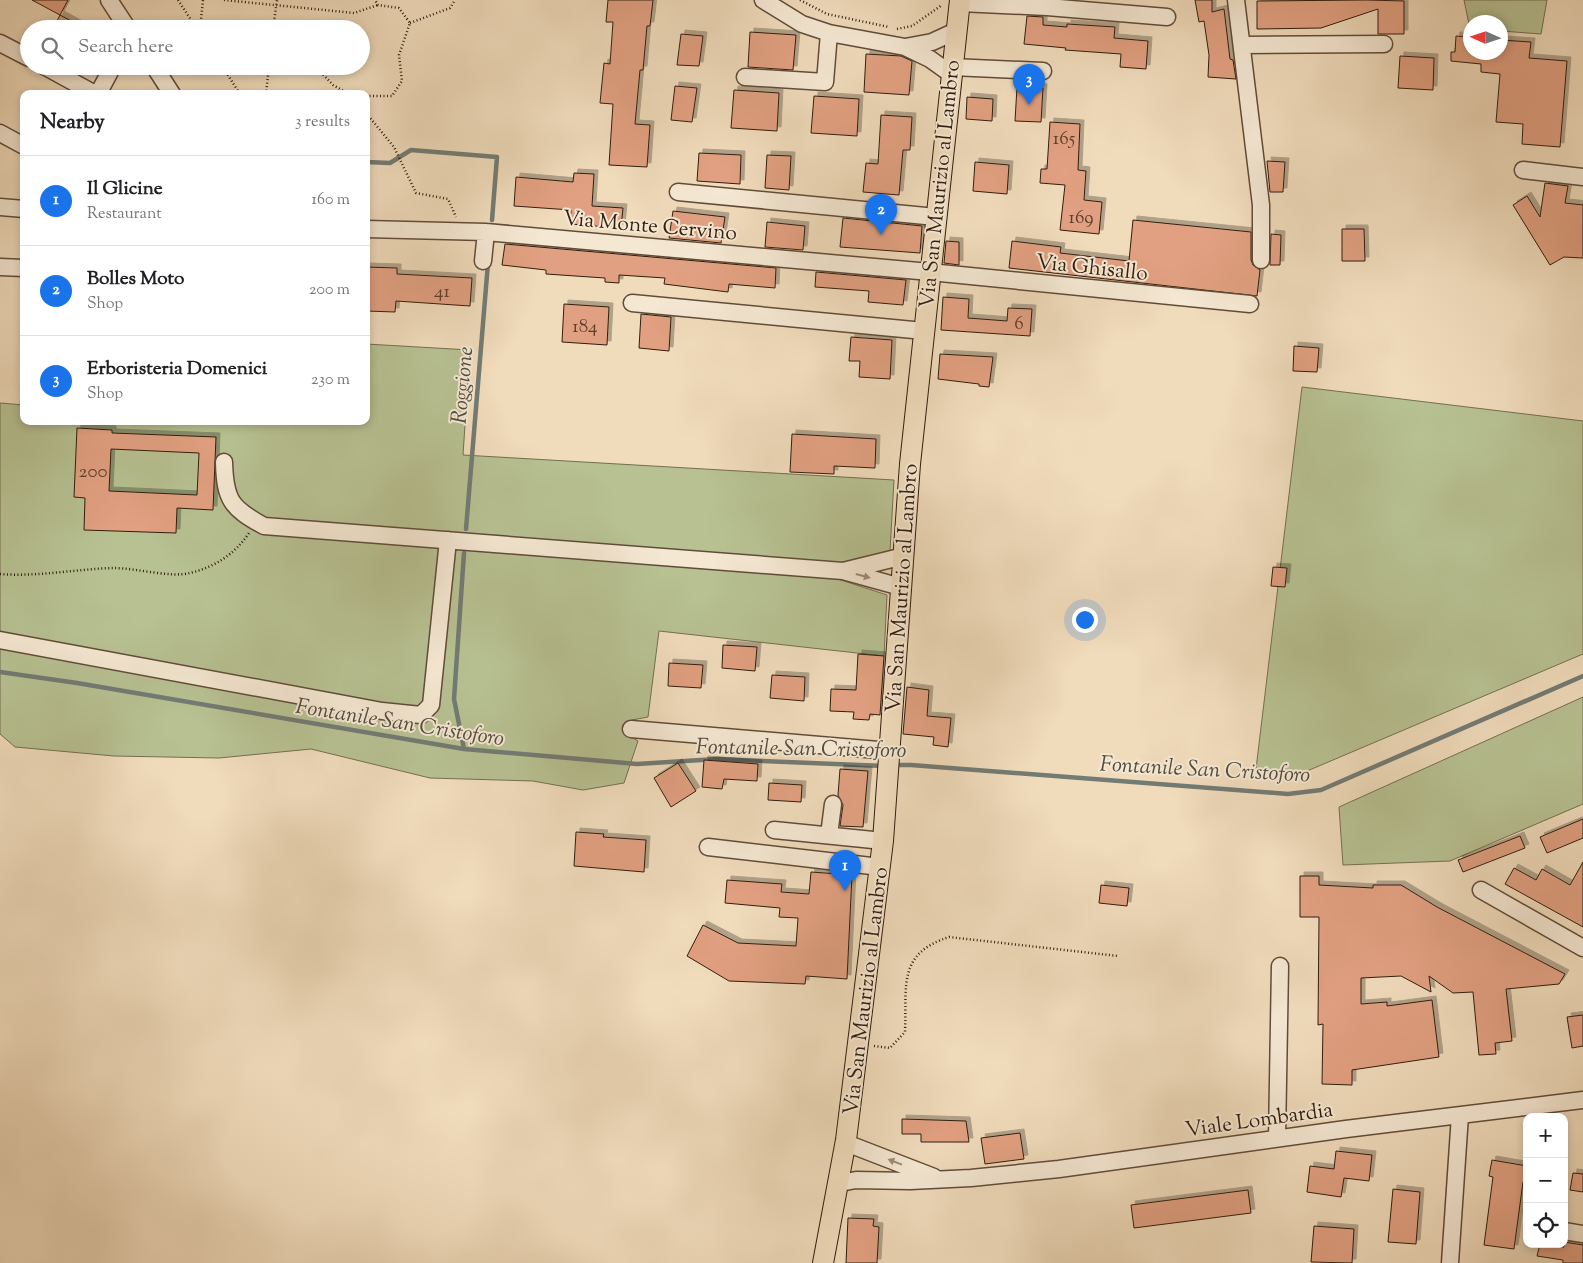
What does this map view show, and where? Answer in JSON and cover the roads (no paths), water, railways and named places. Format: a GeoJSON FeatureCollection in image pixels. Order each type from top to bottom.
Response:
{"type":"FeatureCollection","features":[{"type":"Feature","properties":{"kind":"main road","name":"Via San Maurizio al Lambro"},"geometry":{"type":"LineString","coordinates":[[823,1263],[840,1184],[846,1143],[883,841],[901,587],[924,331],[956,31],[955,2]]}},
{"type":"Feature","properties":{"kind":"street"},"geometry":{"type":"LineString","coordinates":[[109,0],[122,20]]}},
{"type":"Feature","properties":{"kind":"street"},"geometry":{"type":"LineString","coordinates":[[764,0],[802,24],[829,33],[905,47],[952,70],[1043,71]]}},
{"type":"Feature","properties":{"kind":"street"},"geometry":{"type":"LineString","coordinates":[[1236,0],[1243,45],[1261,205],[1261,260]]}},
{"type":"Feature","properties":{"kind":"street"},"geometry":{"type":"LineString","coordinates":[[955,2],[1047,7],[1167,17]]}},
{"type":"Feature","properties":{"kind":"street"},"geometry":{"type":"LineString","coordinates":[[905,47],[932,42],[956,31]]}},
{"type":"Feature","properties":{"kind":"street"},"geometry":{"type":"LineString","coordinates":[[745,77],[825,82],[829,33]]}},
{"type":"Feature","properties":{"kind":"street"},"geometry":{"type":"LineString","coordinates":[[0,43],[20,53]]}},
{"type":"Feature","properties":{"kind":"street"},"geometry":{"type":"LineString","coordinates":[[1243,45],[1384,44]]}},
{"type":"Feature","properties":{"kind":"street"},"geometry":{"type":"LineString","coordinates":[[61,75],[89,90]]}},
{"type":"Feature","properties":{"kind":"street"},"geometry":{"type":"LineString","coordinates":[[99,90],[109,75]]}},
{"type":"Feature","properties":{"kind":"street"},"geometry":{"type":"LineString","coordinates":[[160,75],[169,90]]}},
{"type":"Feature","properties":{"kind":"street"},"geometry":{"type":"LineString","coordinates":[[0,133],[20,144]]}},
{"type":"Feature","properties":{"kind":"street"},"geometry":{"type":"LineString","coordinates":[[1523,170],[1583,177]]}},
{"type":"Feature","properties":{"kind":"street"},"geometry":{"type":"LineString","coordinates":[[678,192],[936,217]]}},
{"type":"Feature","properties":{"kind":"street"},"geometry":{"type":"LineString","coordinates":[[0,207],[20,209]]}},
{"type":"Feature","properties":{"kind":"street","name":"Via Monte Cervino"},"geometry":{"type":"LineString","coordinates":[[370,229],[486,232],[930,272]]}},
{"type":"Feature","properties":{"kind":"street"},"geometry":{"type":"LineString","coordinates":[[483,261],[486,232]]}},
{"type":"Feature","properties":{"kind":"street"},"geometry":{"type":"LineString","coordinates":[[0,267],[20,268]]}},
{"type":"Feature","properties":{"kind":"street","name":"Via Ghisallo"},"geometry":{"type":"LineString","coordinates":[[930,272],[1250,304]]}},
{"type":"Feature","properties":{"kind":"street"},"geometry":{"type":"LineString","coordinates":[[632,304],[924,331]]}},
{"type":"Feature","properties":{"kind":"street"},"geometry":{"type":"LineString","coordinates":[[224,462],[225,480],[231,502],[246,516],[264,526],[842,571],[901,587]]}},
{"type":"Feature","properties":{"kind":"street"},"geometry":{"type":"LineString","coordinates":[[0,640],[421,716],[431,705],[448,540]]}},
{"type":"Feature","properties":{"kind":"street"},"geometry":{"type":"LineString","coordinates":[[842,571],[904,556]]}},
{"type":"Feature","properties":{"kind":"street"},"geometry":{"type":"LineString","coordinates":[[631,729],[889,762]]}},
{"type":"Feature","properties":{"kind":"street"},"geometry":{"type":"LineString","coordinates":[[829,835],[833,804]]}},
{"type":"Feature","properties":{"kind":"street"},"geometry":{"type":"LineString","coordinates":[[774,830],[883,841]]}},
{"type":"Feature","properties":{"kind":"street"},"geometry":{"type":"LineString","coordinates":[[708,847],[880,867]]}},
{"type":"Feature","properties":{"kind":"street"},"geometry":{"type":"LineString","coordinates":[[1481,890],[1583,948]]}},
{"type":"Feature","properties":{"kind":"street"},"geometry":{"type":"LineString","coordinates":[[1277,1138],[1280,966]]}},
{"type":"Feature","properties":{"kind":"street","name":"Viale Lombardia"},"geometry":{"type":"LineString","coordinates":[[840,1184],[856,1180],[940,1180],[1059,1169],[1277,1138],[1583,1100]]}},
{"type":"Feature","properties":{"kind":"street"},"geometry":{"type":"LineString","coordinates":[[1450,1263],[1460,1115]]}},
{"type":"Feature","properties":{"kind":"street","name":"Viale Lombardia"},"geometry":{"type":"LineString","coordinates":[[846,1143],[940,1180]]}},
{"type":"Feature","properties":{"kind":"street"},"geometry":{"type":"LineString","coordinates":[[1568,1232],[1583,1234]]}},
{"type":"Feature","properties":{"kind":"waterway"},"geometry":{"type":"LineString","coordinates":[[370,162],[390,163],[411,150],[497,157],[492,220]]}},
{"type":"Feature","properties":{"kind":"waterway","name":"Roggione"},"geometry":{"type":"LineString","coordinates":[[466,529],[488,263]]}},
{"type":"Feature","properties":{"kind":"waterway","name":"Roggione"},"geometry":{"type":"LineString","coordinates":[[464,553],[454,699],[464,749]]}},
{"type":"Feature","properties":{"kind":"waterway","name":"Fontanile San Cristoforo"},"geometry":{"type":"LineString","coordinates":[[0,672],[77,683],[464,749],[637,764],[717,759],[884,766]]}},
{"type":"Feature","properties":{"kind":"waterway","name":"Fontanile San Cristoforo"},"geometry":{"type":"LineString","coordinates":[[895,765],[1288,794],[1321,790],[1583,676]]}},
{"type":"Feature","properties":{"kind":"place","name":"Erboristeria Domenici"},"geometry":{"type":"Point","coordinates":[1029,105]}},
{"type":"Feature","properties":{"kind":"place","name":"Bolles Moto"},"geometry":{"type":"Point","coordinates":[881,235]}},
{"type":"Feature","properties":{"kind":"place","name":"Il Glicine"},"geometry":{"type":"Point","coordinates":[845,891]}}]}
